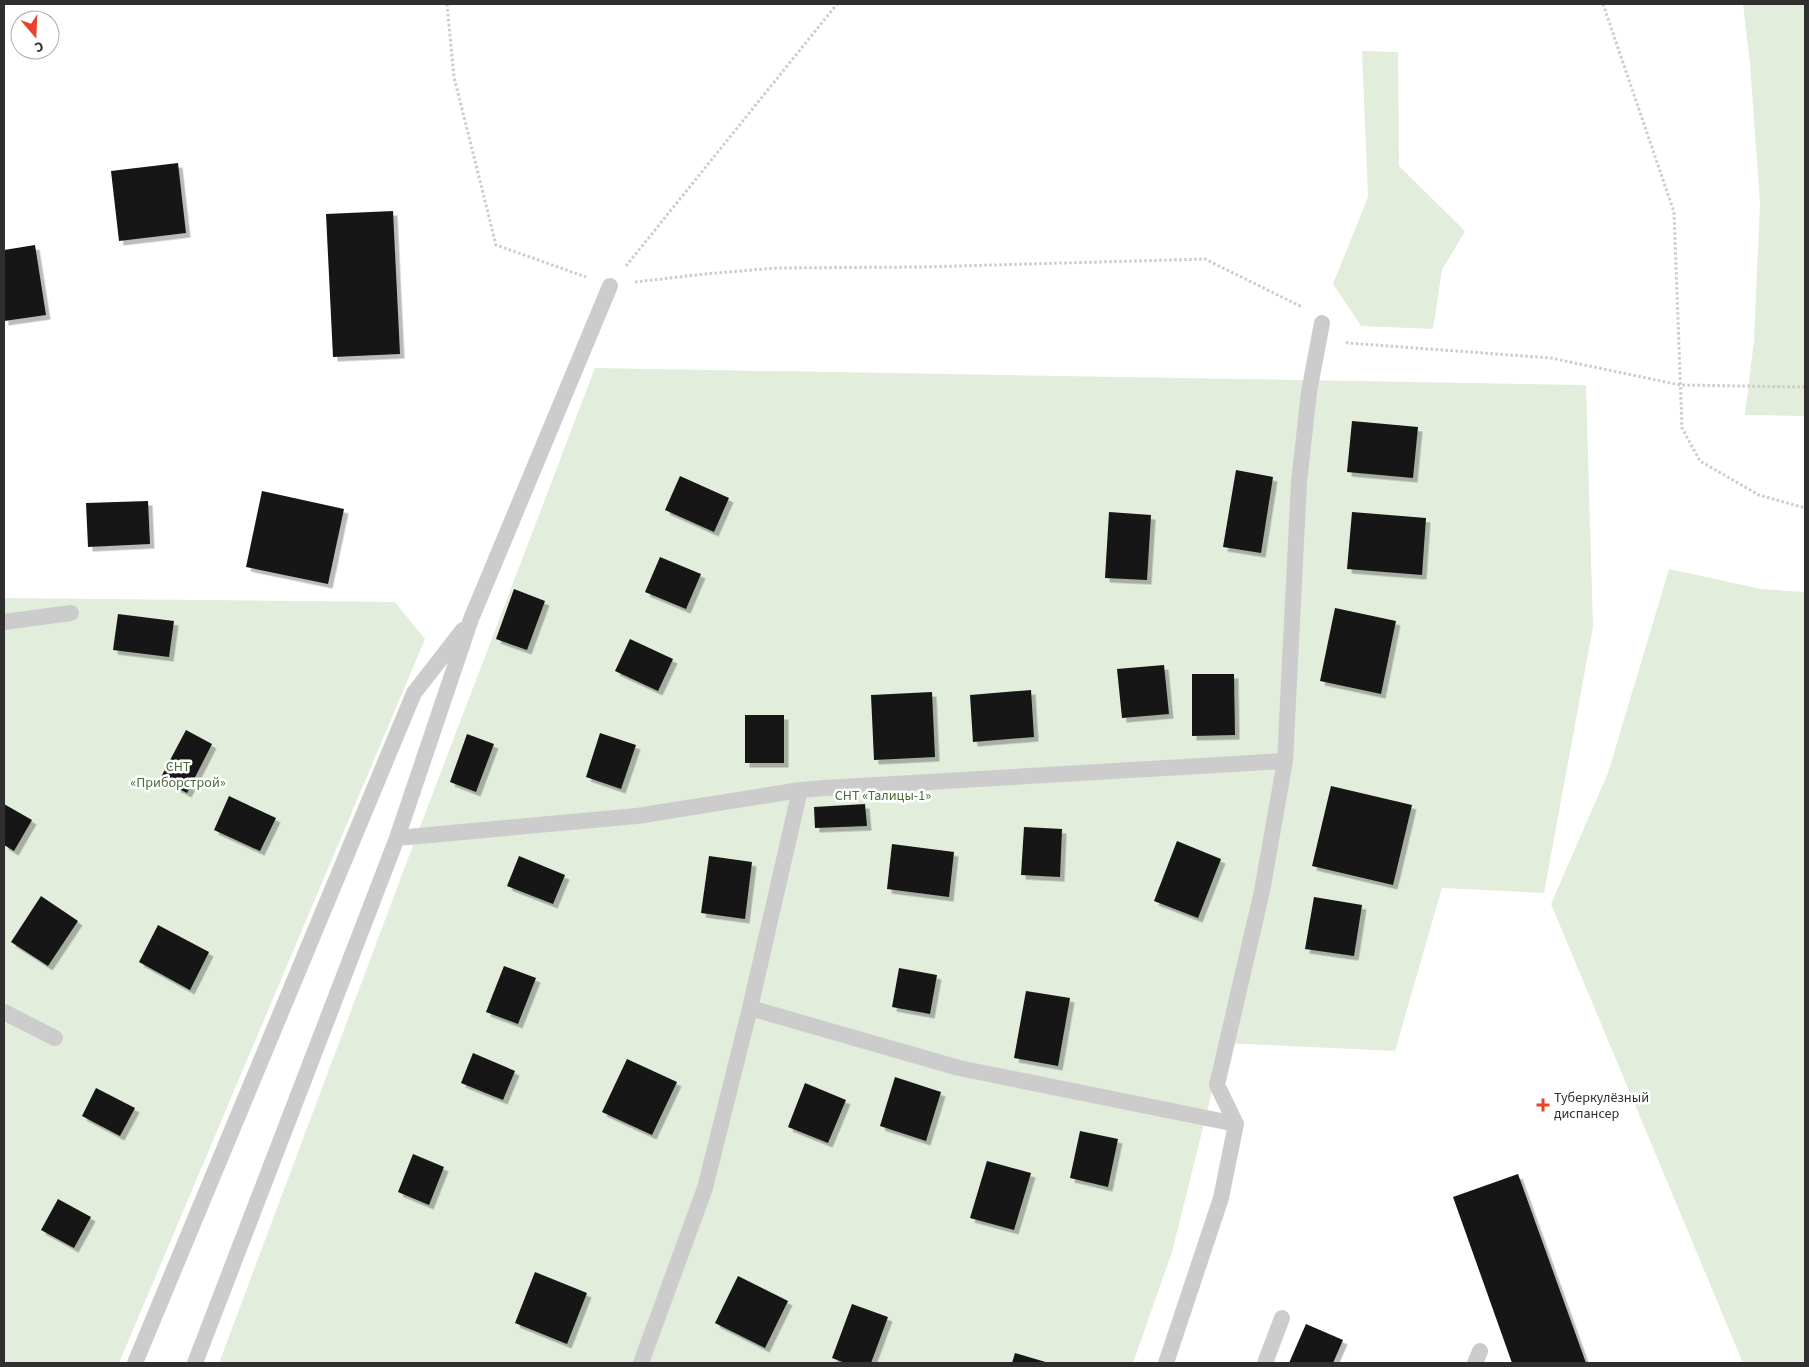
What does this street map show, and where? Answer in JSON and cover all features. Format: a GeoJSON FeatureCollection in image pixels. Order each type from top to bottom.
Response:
{"type":"FeatureCollection","features":[{"type":"Feature","properties":{"kind":"lane"},"geometry":{"type":"LineString","coordinates":[[195,1363],[397,838],[471,619],[610,286]]}},
{"type":"Feature","properties":{"kind":"lane"},"geometry":{"type":"LineString","coordinates":[[1166,1363],[1221,1198],[1236,1124],[1217,1085],[1262,891],[1285,761],[1299,482],[1309,392],[1322,323]]}},
{"type":"Feature","properties":{"kind":"lane"},"geometry":{"type":"LineString","coordinates":[[4,622],[71,613]]}},
{"type":"Feature","properties":{"kind":"lane"},"geometry":{"type":"LineString","coordinates":[[135,1363],[414,693],[471,619]]}},
{"type":"Feature","properties":{"kind":"lane"},"geometry":{"type":"LineString","coordinates":[[397,838],[637,816],[800,790],[1285,761]]}},
{"type":"Feature","properties":{"kind":"lane"},"geometry":{"type":"LineString","coordinates":[[640,1363],[705,1188],[750,1008],[800,790]]}},
{"type":"Feature","properties":{"kind":"lane"},"geometry":{"type":"LineString","coordinates":[[750,1008],[959,1068],[1236,1124]]}},
{"type":"Feature","properties":{"kind":"lane"},"geometry":{"type":"LineString","coordinates":[[4,1012],[55,1038]]}},
{"type":"Feature","properties":{"kind":"lane"},"geometry":{"type":"LineString","coordinates":[[1265,1363],[1282,1318]]}},
{"type":"Feature","properties":{"kind":"path"},"geometry":{"type":"LineString","coordinates":[[447,4],[454,77],[496,246],[610,286],[705,274],[776,268],[922,267],[1205,259],[1298,304],[1348,343],[1551,358],[1680,385],[1805,387]]}},
{"type":"Feature","properties":{"kind":"path"},"geometry":{"type":"LineString","coordinates":[[610,286],[837,4]]}},
{"type":"Feature","properties":{"kind":"path"},"geometry":{"type":"LineString","coordinates":[[1603,4],[1674,212],[1682,428],[1700,461],[1759,495],[1805,508]]}},
{"type":"Feature","properties":{"kind":"green space"},"geometry":{"type":"Polygon","coordinates":[[[1743,4],[1805,4],[1805,416],[1745,415],[1754,340],[1760,203],[1750,64],[1743,4]]]}},
{"type":"Feature","properties":{"kind":"green space"},"geometry":{"type":"Polygon","coordinates":[[[1362,51],[1398,52],[1399,166],[1465,231],[1442,270],[1433,329],[1361,326],[1333,284],[1368,197],[1362,51]]]}},
{"type":"Feature","properties":{"kind":"green space","name":"СНТ «Талицы-1»"},"geometry":{"type":"Polygon","coordinates":[[[595,368],[1586,385],[1593,627],[1544,893],[1442,888],[1395,1051],[1224,1043],[1172,1252],[1133,1363],[219,1363],[415,840],[595,368]]]}},
{"type":"Feature","properties":{"kind":"green space"},"geometry":{"type":"Polygon","coordinates":[[[1669,569],[1761,589],[1805,592],[1805,1363],[1743,1363],[1551,904],[1608,773],[1669,569]]]}},
{"type":"Feature","properties":{"kind":"green space","name":"СНТ «Приборстрой»"},"geometry":{"type":"Polygon","coordinates":[[[4,598],[395,602],[425,639],[119,1363],[4,1363],[4,598]]]}},
{"type":"Feature","properties":{"kind":"building"},"geometry":{"type":"Polygon","coordinates":[[[178,163],[186,233],[119,241],[111,171],[178,163]]]}},
{"type":"Feature","properties":{"kind":"building"},"geometry":{"type":"Polygon","coordinates":[[[393,211],[400,354],[333,357],[326,214],[393,211]]]}},
{"type":"Feature","properties":{"kind":"building"},"geometry":{"type":"Polygon","coordinates":[[[35,245],[46,315],[4,321],[4,250],[35,245]]]}},
{"type":"Feature","properties":{"kind":"building"},"geometry":{"type":"Polygon","coordinates":[[[1352,421],[1418,427],[1413,478],[1347,472],[1352,421]]]}},
{"type":"Feature","properties":{"kind":"building"},"geometry":{"type":"Polygon","coordinates":[[[1236,470],[1273,477],[1261,553],[1223,547],[1236,470]]]}},
{"type":"Feature","properties":{"kind":"building"},"geometry":{"type":"Polygon","coordinates":[[[680,476],[729,498],[714,532],[665,510],[680,476]]]}},
{"type":"Feature","properties":{"kind":"building"},"geometry":{"type":"Polygon","coordinates":[[[262,491],[344,509],[328,584],[246,567],[262,491]]]}},
{"type":"Feature","properties":{"kind":"building"},"geometry":{"type":"Polygon","coordinates":[[[148,501],[150,544],[88,547],[86,503],[148,501]]]}},
{"type":"Feature","properties":{"kind":"building"},"geometry":{"type":"Polygon","coordinates":[[[1109,512],[1151,515],[1147,580],[1105,578],[1109,512]]]}},
{"type":"Feature","properties":{"kind":"building"},"geometry":{"type":"Polygon","coordinates":[[[1352,512],[1426,518],[1422,575],[1347,569],[1352,512]]]}},
{"type":"Feature","properties":{"kind":"building"},"geometry":{"type":"Polygon","coordinates":[[[660,557],[701,574],[686,609],[645,592],[660,557]]]}},
{"type":"Feature","properties":{"kind":"building"},"geometry":{"type":"Polygon","coordinates":[[[514,589],[545,601],[527,650],[496,639],[514,589]]]}},
{"type":"Feature","properties":{"kind":"building"},"geometry":{"type":"Polygon","coordinates":[[[1335,608],[1396,621],[1381,694],[1320,681],[1335,608]]]}},
{"type":"Feature","properties":{"kind":"building"},"geometry":{"type":"Polygon","coordinates":[[[118,614],[174,621],[169,657],[113,650],[118,614]]]}},
{"type":"Feature","properties":{"kind":"building"},"geometry":{"type":"Polygon","coordinates":[[[630,639],[673,659],[658,691],[615,671],[630,639]]]}},
{"type":"Feature","properties":{"kind":"building"},"geometry":{"type":"Polygon","coordinates":[[[1164,665],[1169,714],[1122,718],[1117,669],[1164,665]]]}},
{"type":"Feature","properties":{"kind":"building"},"geometry":{"type":"Polygon","coordinates":[[[1192,674],[1234,674],[1235,735],[1192,736],[1192,674]]]}},
{"type":"Feature","properties":{"kind":"building"},"geometry":{"type":"Polygon","coordinates":[[[1031,690],[1034,737],[973,742],[970,695],[1031,690]]]}},
{"type":"Feature","properties":{"kind":"building"},"geometry":{"type":"Polygon","coordinates":[[[932,692],[935,757],[874,760],[871,695],[932,692]]]}},
{"type":"Feature","properties":{"kind":"building"},"geometry":{"type":"Polygon","coordinates":[[[745,715],[784,715],[784,763],[745,763],[745,715]]]}},
{"type":"Feature","properties":{"kind":"building"},"geometry":{"type":"Polygon","coordinates":[[[186,730],[212,744],[187,793],[160,779],[186,730]]]}},
{"type":"Feature","properties":{"kind":"building"},"geometry":{"type":"Polygon","coordinates":[[[600,733],[636,745],[621,789],[586,777],[600,733]]]}},
{"type":"Feature","properties":{"kind":"building"},"geometry":{"type":"Polygon","coordinates":[[[467,734],[494,744],[476,792],[450,782],[467,734]]]}},
{"type":"Feature","properties":{"kind":"building"},"geometry":{"type":"Polygon","coordinates":[[[1331,786],[1412,805],[1393,885],[1312,866],[1331,786]]]}},
{"type":"Feature","properties":{"kind":"building"},"geometry":{"type":"Polygon","coordinates":[[[229,796],[276,818],[260,851],[214,830],[229,796]]]}},
{"type":"Feature","properties":{"kind":"building"},"geometry":{"type":"Polygon","coordinates":[[[4,804],[32,820],[14,851],[4,845],[4,804]]]}},
{"type":"Feature","properties":{"kind":"building"},"geometry":{"type":"Polygon","coordinates":[[[865,804],[867,826],[815,828],[814,807],[865,804]]]}},
{"type":"Feature","properties":{"kind":"building"},"geometry":{"type":"Polygon","coordinates":[[[1024,827],[1062,829],[1060,877],[1021,875],[1024,827]]]}},
{"type":"Feature","properties":{"kind":"building"},"geometry":{"type":"Polygon","coordinates":[[[1177,841],[1221,859],[1198,918],[1154,901],[1177,841]]]}},
{"type":"Feature","properties":{"kind":"building"},"geometry":{"type":"Polygon","coordinates":[[[892,844],[954,852],[949,897],[887,889],[892,844]]]}},
{"type":"Feature","properties":{"kind":"building"},"geometry":{"type":"Polygon","coordinates":[[[519,856],[565,875],[553,904],[507,886],[519,856]]]}},
{"type":"Feature","properties":{"kind":"building"},"geometry":{"type":"Polygon","coordinates":[[[709,856],[752,862],[745,919],[701,913],[709,856]]]}},
{"type":"Feature","properties":{"kind":"building"},"geometry":{"type":"Polygon","coordinates":[[[41,896],[78,921],[48,966],[11,942],[41,896]]]}},
{"type":"Feature","properties":{"kind":"building"},"geometry":{"type":"Polygon","coordinates":[[[1314,897],[1362,905],[1354,956],[1305,949],[1314,897]]]}},
{"type":"Feature","properties":{"kind":"building"},"geometry":{"type":"Polygon","coordinates":[[[158,925],[209,952],[190,990],[139,962],[158,925]]]}},
{"type":"Feature","properties":{"kind":"building"},"geometry":{"type":"Polygon","coordinates":[[[504,966],[536,978],[518,1024],[486,1012],[504,966]]]}},
{"type":"Feature","properties":{"kind":"building"},"geometry":{"type":"Polygon","coordinates":[[[899,968],[937,975],[930,1014],[892,1007],[899,968]]]}},
{"type":"Feature","properties":{"kind":"building"},"geometry":{"type":"Polygon","coordinates":[[[1026,991],[1070,998],[1058,1066],[1014,1058],[1026,991]]]}},
{"type":"Feature","properties":{"kind":"building"},"geometry":{"type":"Polygon","coordinates":[[[473,1053],[515,1071],[503,1100],[461,1083],[473,1053]]]}},
{"type":"Feature","properties":{"kind":"building"},"geometry":{"type":"Polygon","coordinates":[[[627,1059],[677,1082],[652,1135],[602,1112],[627,1059]]]}},
{"type":"Feature","properties":{"kind":"building"},"geometry":{"type":"Polygon","coordinates":[[[895,1077],[941,1092],[926,1141],[880,1126],[895,1077]]]}},
{"type":"Feature","properties":{"kind":"building"},"geometry":{"type":"Polygon","coordinates":[[[805,1083],[846,1100],[828,1143],[788,1127],[805,1083]]]}},
{"type":"Feature","properties":{"kind":"building"},"geometry":{"type":"Polygon","coordinates":[[[96,1088],[135,1108],[120,1136],[82,1116],[96,1088]]]}},
{"type":"Feature","properties":{"kind":"building"},"geometry":{"type":"Polygon","coordinates":[[[1080,1131],[1118,1139],[1108,1187],[1070,1178],[1080,1131]]]}},
{"type":"Feature","properties":{"kind":"building"},"geometry":{"type":"Polygon","coordinates":[[[413,1154],[444,1167],[429,1205],[398,1192],[413,1154]]]}},
{"type":"Feature","properties":{"kind":"building"},"geometry":{"type":"Polygon","coordinates":[[[987,1161],[1031,1173],[1014,1230],[970,1218],[987,1161]]]}},
{"type":"Feature","properties":{"kind":"building"},"geometry":{"type":"Polygon","coordinates":[[[1518,1174],[1586,1363],[1512,1363],[1453,1197],[1518,1174]]]}},
{"type":"Feature","properties":{"kind":"building"},"geometry":{"type":"Polygon","coordinates":[[[58,1199],[91,1217],[74,1248],[41,1230],[58,1199]]]}},
{"type":"Feature","properties":{"kind":"building"},"geometry":{"type":"Polygon","coordinates":[[[535,1272],[587,1293],[567,1344],[515,1323],[535,1272]]]}},
{"type":"Feature","properties":{"kind":"building"},"geometry":{"type":"Polygon","coordinates":[[[738,1276],[788,1301],[765,1348],[715,1323],[738,1276]]]}},
{"type":"Feature","properties":{"kind":"building"},"geometry":{"type":"Polygon","coordinates":[[[852,1304],[888,1317],[871,1363],[845,1363],[832,1358],[852,1304]]]}},
{"type":"Feature","properties":{"kind":"building"},"geometry":{"type":"Polygon","coordinates":[[[1306,1324],[1343,1340],[1333,1363],[1289,1363],[1306,1324]]]}},
{"type":"Feature","properties":{"kind":"building"},"geometry":{"type":"Polygon","coordinates":[[[1015,1353],[1049,1363],[1012,1363],[1015,1353]]]}},
{"type":"Feature","properties":{"kind":"place","name":"Туберкулёзный диспансер"},"geometry":{"type":"Point","coordinates":[1543,1105]}}]}
